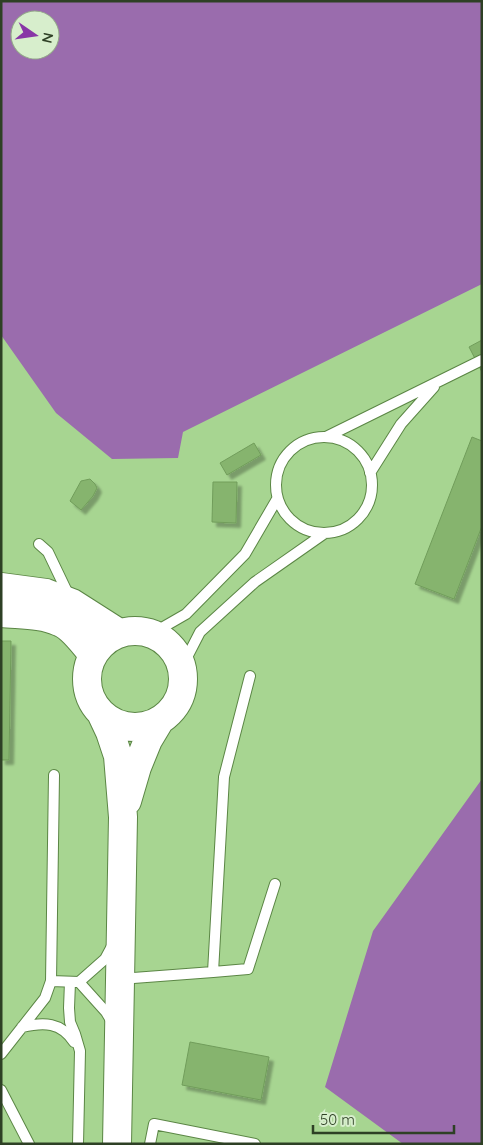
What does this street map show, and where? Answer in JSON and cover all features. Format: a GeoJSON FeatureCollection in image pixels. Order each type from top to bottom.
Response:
{"type":"FeatureCollection","features":[{"type":"Feature","properties":{"kind":"main road"},"geometry":{"type":"LineString","coordinates":[[1,587],[46,593],[72,603],[119,633]]}},
{"type":"Feature","properties":{"kind":"main road"},"geometry":{"type":"LineString","coordinates":[[1,614],[43,618],[61,622],[75,634],[93,655]]}},
{"type":"Feature","properties":{"kind":"main road"},"geometry":{"type":"LineString","coordinates":[[102,715],[120,725],[141,727],[151,725],[160,720],[175,706],[180,697],[182,687],[182,667],[178,656],[163,639],[142,631],[130,630],[119,633],[109,638],[100,646],[93,655],[86,675],[90,697],[102,715],[118,756],[123,817],[117,1144]]}},
{"type":"Feature","properties":{"kind":"main road"},"geometry":{"type":"LineString","coordinates":[[123,817],[137,767],[148,740],[160,720]]}},
{"type":"Feature","properties":{"kind":"lane"},"geometry":{"type":"LineString","coordinates":[[326,437],[482,360]]}},
{"type":"Feature","properties":{"kind":"lane"},"geometry":{"type":"LineString","coordinates":[[370,473],[402,424],[438,383]]}},
{"type":"Feature","properties":{"kind":"lane"},"geometry":{"type":"LineString","coordinates":[[314,437],[336,438],[354,447],[361,454],[370,473],[372,483],[368,504],[354,522],[336,532],[314,532],[295,524],[288,517],[277,499],[275,487],[280,465],[294,447],[314,437]]}},
{"type":"Feature","properties":{"kind":"lane"},"geometry":{"type":"LineString","coordinates":[[153,634],[186,614],[245,554],[277,499]]}},
{"type":"Feature","properties":{"kind":"lane"},"geometry":{"type":"LineString","coordinates":[[182,667],[200,632],[254,582],[325,533]]}},
{"type":"Feature","properties":{"kind":"lane"},"geometry":{"type":"LineString","coordinates":[[39,544],[48,552],[72,603]]}},
{"type":"Feature","properties":{"kind":"lane"},"geometry":{"type":"LineString","coordinates":[[213,972],[224,777],[250,676]]}},
{"type":"Feature","properties":{"kind":"lane"},"geometry":{"type":"LineString","coordinates":[[1,1054],[45,998],[51,981],[54,775]]}},
{"type":"Feature","properties":{"kind":"lane"},"geometry":{"type":"LineString","coordinates":[[120,979],[248,969],[275,884]]}},
{"type":"Feature","properties":{"kind":"lane"},"geometry":{"type":"LineString","coordinates":[[51,981],[75,982],[105,959],[120,929]]}},
{"type":"Feature","properties":{"kind":"lane"},"geometry":{"type":"LineString","coordinates":[[75,982],[106,1012],[118,1033]]}},
{"type":"Feature","properties":{"kind":"lane"},"geometry":{"type":"LineString","coordinates":[[75,982],[70,1022],[76,1034],[80,1051],[78,1144]]}},
{"type":"Feature","properties":{"kind":"lane"},"geometry":{"type":"LineString","coordinates":[[22,1027],[46,1024],[58,1028],[68,1033],[80,1051]]}},
{"type":"Feature","properties":{"kind":"lane"},"geometry":{"type":"LineString","coordinates":[[1,1090],[29,1144]]}},
{"type":"Feature","properties":{"kind":"lane"},"geometry":{"type":"LineString","coordinates":[[150,1144],[154,1124],[255,1144]]}},
{"type":"Feature","properties":{"kind":"shaded area"},"geometry":{"type":"Polygon","coordinates":[[[1,1],[482,1],[482,284],[183,432],[178,458],[112,459],[56,413],[1,335],[1,1]]]}},
{"type":"Feature","properties":{"kind":"shaded area"},"geometry":{"type":"Polygon","coordinates":[[[482,779],[482,1144],[403,1144],[325,1087],[373,931],[482,779]]]}},
{"type":"Feature","properties":{"kind":"building"},"geometry":{"type":"Polygon","coordinates":[[[482,340],[482,372],[469,347],[482,340]]]}},
{"type":"Feature","properties":{"kind":"building"},"geometry":{"type":"Polygon","coordinates":[[[472,437],[482,441],[482,526],[454,599],[415,584],[472,437]]]}},
{"type":"Feature","properties":{"kind":"building"},"geometry":{"type":"Polygon","coordinates":[[[254,443],[261,455],[227,475],[220,463],[254,443]]]}},
{"type":"Feature","properties":{"kind":"building"},"geometry":{"type":"Polygon","coordinates":[[[90,479],[97,488],[81,510],[70,501],[81,481],[90,479]]]}},
{"type":"Feature","properties":{"kind":"building"},"geometry":{"type":"Polygon","coordinates":[[[213,482],[237,482],[236,523],[212,522],[213,482]]]}},
{"type":"Feature","properties":{"kind":"building"},"geometry":{"type":"Polygon","coordinates":[[[1,641],[11,641],[9,760],[1,760],[1,641]]]}},
{"type":"Feature","properties":{"kind":"building"},"geometry":{"type":"Polygon","coordinates":[[[190,1042],[269,1057],[261,1100],[182,1085],[190,1042]]]}}]}
